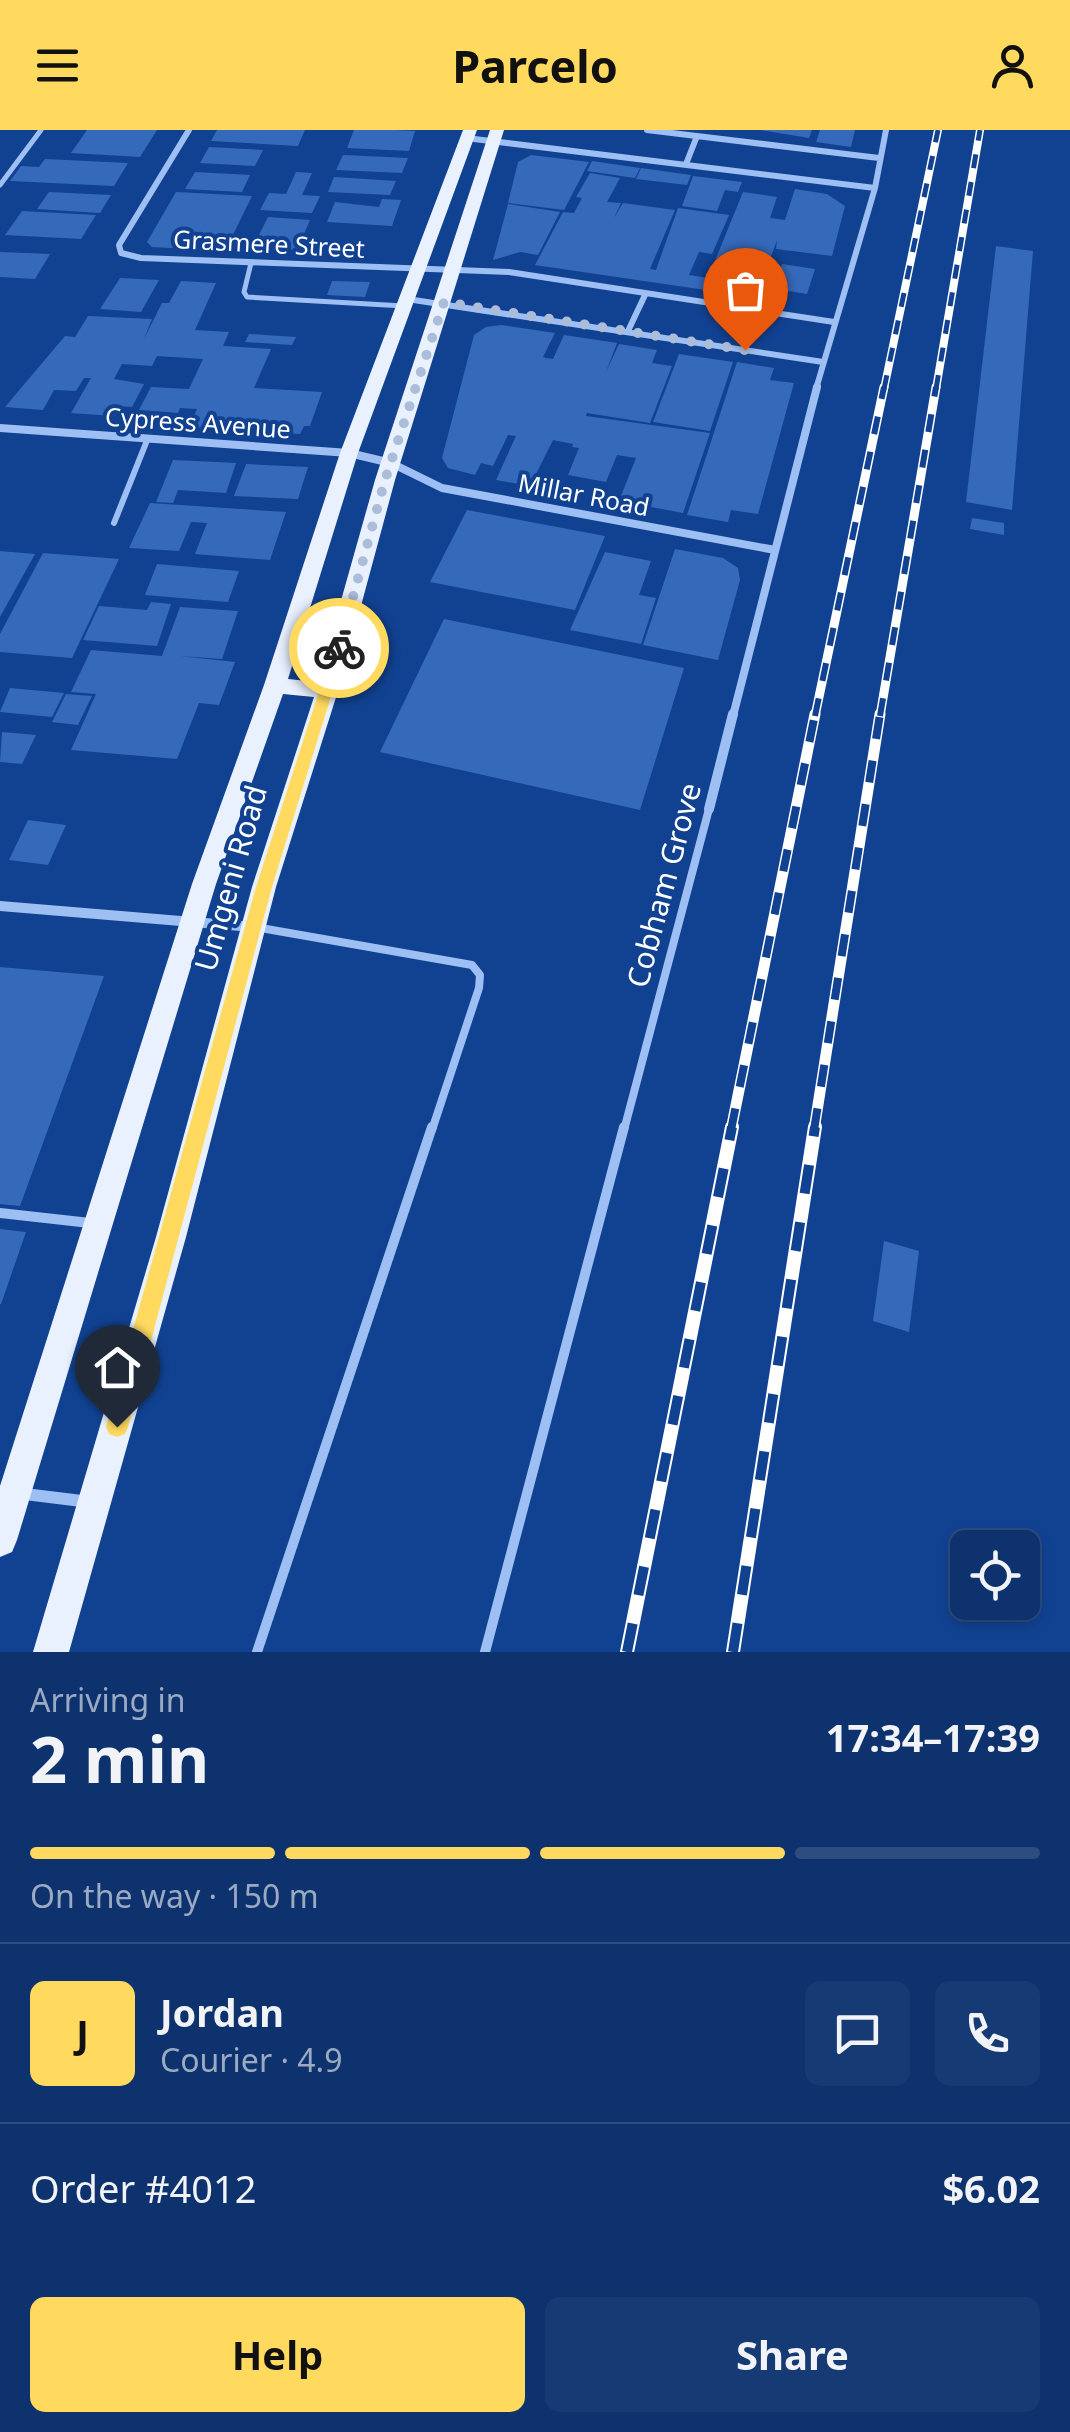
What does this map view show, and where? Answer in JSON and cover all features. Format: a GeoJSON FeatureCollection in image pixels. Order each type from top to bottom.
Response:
{"type":"FeatureCollection","features":[{"type":"Feature","properties":{"kind":"main road","name":"Umgeni Road"},"geometry":{"type":"LineString","coordinates":[[0,1540],[7,1492],[100,1224],[192,921],[349,453],[468,134]]}},
{"type":"Feature","properties":{"kind":"main road","name":"Umgeni Road"},"geometry":{"type":"LineString","coordinates":[[52,1652],[254,926],[327,691],[391,462],[455,271],[495,135]]}},
{"type":"Feature","properties":{"kind":"main road"},"geometry":{"type":"LineString","coordinates":[[274,685],[327,691]]}},
{"type":"Feature","properties":{"kind":"street","name":"Grasmere Street"},"geometry":{"type":"LineString","coordinates":[[189,130],[120,245],[121,253],[141,258],[509,272],[834,322]]}},
{"type":"Feature","properties":{"kind":"street"},"geometry":{"type":"LineString","coordinates":[[647,130],[879,158]]}},
{"type":"Feature","properties":{"kind":"street","name":"Cobham Grove"},"geometry":{"type":"LineString","coordinates":[[709,809],[823,362],[875,188],[886,130]]}},
{"type":"Feature","properties":{"kind":"street"},"geometry":{"type":"LineString","coordinates":[[468,134],[875,188]]}},
{"type":"Feature","properties":{"kind":"street"},"geometry":{"type":"LineString","coordinates":[[686,164],[696,136]]}},
{"type":"Feature","properties":{"kind":"street"},"geometry":{"type":"LineString","coordinates":[[628,331],[645,295]]}},
{"type":"Feature","properties":{"kind":"street"},"geometry":{"type":"LineString","coordinates":[[405,303],[444,302],[823,362]]}},
{"type":"Feature","properties":{"kind":"street","name":"Cypress Avenue"},"geometry":{"type":"LineString","coordinates":[[0,428],[349,453],[391,462]]}},
{"type":"Feature","properties":{"kind":"street","name":"Millar Road"},"geometry":{"type":"LineString","coordinates":[[391,462],[442,488],[775,550]]}},
{"type":"Feature","properties":{"kind":"street"},"geometry":{"type":"LineString","coordinates":[[0,906],[254,926]]}},
{"type":"Feature","properties":{"kind":"street"},"geometry":{"type":"LineString","coordinates":[[7,1492],[96,1503]]}},
{"type":"Feature","properties":{"kind":"lane"},"geometry":{"type":"LineString","coordinates":[[0,185],[41,130]]}},
{"type":"Feature","properties":{"kind":"lane"},"geometry":{"type":"LineString","coordinates":[[252,262],[244,292],[247,297],[405,303]]}},
{"type":"Feature","properties":{"kind":"lane"},"geometry":{"type":"LineString","coordinates":[[114,523],[148,438]]}},
{"type":"Feature","properties":{"kind":"lane","name":"Cobham Grove"},"geometry":{"type":"LineString","coordinates":[[485,1652],[709,809]]}},
{"type":"Feature","properties":{"kind":"lane"},"geometry":{"type":"LineString","coordinates":[[254,926],[472,966],[480,975],[479,988],[258,1652]]}},
{"type":"Feature","properties":{"kind":"lane"},"geometry":{"type":"LineString","coordinates":[[0,1213],[100,1224]]}},
{"type":"Feature","properties":{"kind":"building"},"geometry":{"type":"Polygon","coordinates":[[[87,130],[157,130],[140,157],[71,153],[87,130]]]}},
{"type":"Feature","properties":{"kind":"building"},"geometry":{"type":"Polygon","coordinates":[[[217,130],[305,130],[298,146],[211,141],[217,130]]]}},
{"type":"Feature","properties":{"kind":"building"},"geometry":{"type":"Polygon","coordinates":[[[354,130],[415,131],[409,151],[347,148],[354,130]]]}},
{"type":"Feature","properties":{"kind":"building"},"geometry":{"type":"Polygon","coordinates":[[[761,130],[812,130],[809,138],[761,130]]]}},
{"type":"Feature","properties":{"kind":"building"},"geometry":{"type":"Polygon","coordinates":[[[820,130],[855,130],[851,147],[816,142],[820,130]]]}},
{"type":"Feature","properties":{"kind":"building"},"geometry":{"type":"Polygon","coordinates":[[[209,147],[263,150],[255,166],[200,163],[209,147]]]}},
{"type":"Feature","properties":{"kind":"building"},"geometry":{"type":"Polygon","coordinates":[[[343,155],[408,158],[402,173],[336,170],[343,155]]]}},
{"type":"Feature","properties":{"kind":"building"},"geometry":{"type":"Polygon","coordinates":[[[531,155],[589,162],[564,210],[508,203],[518,162],[531,155]]]}},
{"type":"Feature","properties":{"kind":"building"},"geometry":{"type":"Polygon","coordinates":[[[45,159],[128,163],[114,186],[10,181],[21,166],[39,167],[45,159]]]}},
{"type":"Feature","properties":{"kind":"building"},"geometry":{"type":"Polygon","coordinates":[[[592,161],[640,168],[635,178],[587,171],[592,161]]]}},
{"type":"Feature","properties":{"kind":"building"},"geometry":{"type":"Polygon","coordinates":[[[641,168],[691,175],[687,185],[636,179],[641,168]]]}},
{"type":"Feature","properties":{"kind":"building"},"geometry":{"type":"Polygon","coordinates":[[[195,172],[250,175],[242,192],[185,189],[195,172]]]}},
{"type":"Feature","properties":{"kind":"building"},"geometry":{"type":"Polygon","coordinates":[[[296,172],[312,173],[302,195],[320,196],[312,213],[260,210],[269,193],[286,194],[296,172]]]}},
{"type":"Feature","properties":{"kind":"building"},"geometry":{"type":"Polygon","coordinates":[[[590,173],[620,178],[607,202],[621,203],[614,218],[623,203],[675,210],[650,269],[656,270],[678,208],[729,215],[712,254],[699,252],[689,275],[708,278],[743,192],[777,197],[770,218],[785,220],[795,189],[827,194],[845,206],[832,256],[776,249],[777,240],[769,262],[754,259],[747,283],[764,285],[760,298],[535,265],[563,212],[574,213],[582,198],[576,197],[590,173]]]}},
{"type":"Feature","properties":{"kind":"building"},"geometry":{"type":"Polygon","coordinates":[[[693,176],[742,182],[738,192],[725,190],[717,211],[682,206],[693,176]]]}},
{"type":"Feature","properties":{"kind":"building"},"geometry":{"type":"Polygon","coordinates":[[[334,177],[396,181],[390,195],[328,192],[334,177]]]}},
{"type":"Feature","properties":{"kind":"building"},"geometry":{"type":"Polygon","coordinates":[[[49,192],[111,195],[100,213],[37,209],[49,192]]]}},
{"type":"Feature","properties":{"kind":"building"},"geometry":{"type":"Polygon","coordinates":[[[176,192],[252,196],[225,251],[152,247],[147,242],[176,192]]]}},
{"type":"Feature","properties":{"kind":"building"},"geometry":{"type":"Polygon","coordinates":[[[382,199],[401,200],[392,226],[327,222],[335,202],[379,207],[382,199]]]}},
{"type":"Feature","properties":{"kind":"building"},"geometry":{"type":"Polygon","coordinates":[[[508,204],[560,212],[538,255],[520,252],[493,260],[508,204]]]}},
{"type":"Feature","properties":{"kind":"building"},"geometry":{"type":"Polygon","coordinates":[[[22,211],[96,215],[81,239],[5,235],[22,211]]]}},
{"type":"Feature","properties":{"kind":"building"},"geometry":{"type":"Polygon","coordinates":[[[268,217],[310,220],[297,250],[253,247],[268,217]]]}},
{"type":"Feature","properties":{"kind":"building"},"geometry":{"type":"Polygon","coordinates":[[[996,246],[1033,251],[1012,510],[966,502],[996,246]]]}},
{"type":"Feature","properties":{"kind":"building"},"geometry":{"type":"Polygon","coordinates":[[[0,252],[50,254],[35,279],[0,277],[0,252]]]}},
{"type":"Feature","properties":{"kind":"building"},"geometry":{"type":"Polygon","coordinates":[[[782,264],[815,269],[807,294],[764,287],[769,272],[779,273],[782,264]]]}},
{"type":"Feature","properties":{"kind":"building"},"geometry":{"type":"Polygon","coordinates":[[[120,278],[159,280],[141,312],[100,309],[120,278]]]}},
{"type":"Feature","properties":{"kind":"building"},"geometry":{"type":"Polygon","coordinates":[[[181,281],[216,283],[195,330],[229,332],[223,346],[271,349],[254,388],[322,392],[310,426],[304,426],[300,434],[189,427],[197,409],[180,408],[178,413],[139,410],[151,387],[189,389],[203,359],[157,356],[152,366],[122,364],[114,379],[144,384],[132,407],[118,406],[113,416],[71,413],[91,378],[84,378],[76,391],[54,390],[43,410],[5,407],[65,336],[75,337],[88,316],[152,319],[144,339],[162,303],[169,303],[181,281]]]}},
{"type":"Feature","properties":{"kind":"building"},"geometry":{"type":"Polygon","coordinates":[[[332,281],[370,282],[365,297],[327,295],[332,281]]]}},
{"type":"Feature","properties":{"kind":"building"},"geometry":{"type":"Polygon","coordinates":[[[501,325],[555,333],[543,357],[546,358],[553,359],[564,335],[617,343],[606,372],[619,344],[657,350],[652,363],[672,366],[650,423],[587,413],[586,416],[710,433],[683,513],[619,501],[636,458],[617,455],[606,482],[568,475],[579,448],[553,440],[530,486],[496,480],[516,436],[508,435],[493,466],[481,463],[475,475],[448,468],[442,458],[474,335],[486,327],[501,325]]]}},
{"type":"Feature","properties":{"kind":"building"},"geometry":{"type":"Polygon","coordinates":[[[249,334],[296,337],[292,345],[245,342],[249,334]]]}},
{"type":"Feature","properties":{"kind":"building"},"geometry":{"type":"Polygon","coordinates":[[[679,354],[733,362],[710,431],[653,422],[679,354]]]}},
{"type":"Feature","properties":{"kind":"building"},"geometry":{"type":"Polygon","coordinates":[[[737,362],[774,368],[770,380],[794,383],[758,514],[731,510],[728,522],[687,515],[737,362]]]}},
{"type":"Feature","properties":{"kind":"building"},"geometry":{"type":"Polygon","coordinates":[[[173,460],[236,463],[226,493],[178,490],[173,503],[156,502],[173,460]]]}},
{"type":"Feature","properties":{"kind":"building"},"geometry":{"type":"Polygon","coordinates":[[[246,464],[308,467],[298,499],[234,496],[246,464]]]}},
{"type":"Feature","properties":{"kind":"building"},"geometry":{"type":"Polygon","coordinates":[[[150,503],[286,512],[270,560],[195,554],[207,523],[191,522],[179,551],[129,548],[150,503]]]}},
{"type":"Feature","properties":{"kind":"building"},"geometry":{"type":"Polygon","coordinates":[[[467,510],[605,536],[575,610],[430,582],[467,510]]]}},
{"type":"Feature","properties":{"kind":"building"},"geometry":{"type":"Polygon","coordinates":[[[972,518],[1004,523],[1004,535],[970,529],[972,518]]]}},
{"type":"Feature","properties":{"kind":"building"},"geometry":{"type":"Polygon","coordinates":[[[675,549],[723,558],[738,568],[740,580],[718,660],[643,645],[675,549]]]}},
{"type":"Feature","properties":{"kind":"building"},"geometry":{"type":"Polygon","coordinates":[[[0,551],[35,554],[0,617],[0,551]]]}},
{"type":"Feature","properties":{"kind":"building"},"geometry":{"type":"Polygon","coordinates":[[[605,552],[651,561],[639,595],[656,598],[641,644],[570,630],[605,552]]]}},
{"type":"Feature","properties":{"kind":"building"},"geometry":{"type":"Polygon","coordinates":[[[43,553],[119,559],[72,658],[0,652],[0,634],[43,553]]]}},
{"type":"Feature","properties":{"kind":"building"},"geometry":{"type":"Polygon","coordinates":[[[157,564],[239,571],[228,602],[145,595],[157,564]]]}},
{"type":"Feature","properties":{"kind":"building"},"geometry":{"type":"Polygon","coordinates":[[[151,602],[171,604],[157,646],[83,640],[99,606],[147,610],[151,602]]]}},
{"type":"Feature","properties":{"kind":"building"},"geometry":{"type":"Polygon","coordinates":[[[180,607],[238,611],[222,659],[179,656],[235,662],[219,705],[199,703],[177,759],[71,750],[96,694],[71,692],[91,650],[162,656],[180,607]]]}},
{"type":"Feature","properties":{"kind":"building"},"geometry":{"type":"Polygon","coordinates":[[[444,619],[684,668],[640,810],[380,752],[444,619]]]}},
{"type":"Feature","properties":{"kind":"building"},"geometry":{"type":"Polygon","coordinates":[[[10,688],[64,693],[52,717],[0,712],[10,688]]]}},
{"type":"Feature","properties":{"kind":"building"},"geometry":{"type":"Polygon","coordinates":[[[66,694],[92,696],[78,725],[52,722],[66,694]]]}},
{"type":"Feature","properties":{"kind":"building"},"geometry":{"type":"Polygon","coordinates":[[[2,732],[36,735],[22,764],[0,762],[2,732]]]}},
{"type":"Feature","properties":{"kind":"building"},"geometry":{"type":"Polygon","coordinates":[[[28,820],[66,825],[48,865],[9,860],[28,820]]]}},
{"type":"Feature","properties":{"kind":"building"},"geometry":{"type":"Polygon","coordinates":[[[0,967],[104,976],[20,1206],[0,1204],[0,967]]]}},
{"type":"Feature","properties":{"kind":"building"},"geometry":{"type":"Polygon","coordinates":[[[0,1229],[26,1232],[1,1304],[0,1304],[0,1229]]]}},
{"type":"Feature","properties":{"kind":"building"},"geometry":{"type":"Polygon","coordinates":[[[884,1241],[919,1251],[909,1332],[873,1321],[884,1241]]]}},
{"type":"Feature","properties":{"kind":"railway"},"geometry":{"type":"LineString","coordinates":[[884,389],[938,130]]}},
{"type":"Feature","properties":{"kind":"railway"},"geometry":{"type":"LineString","coordinates":[[936,389],[980,130]]}},
{"type":"Feature","properties":{"kind":"railway"},"geometry":{"type":"LineString","coordinates":[[815,716],[884,387]]}},
{"type":"Feature","properties":{"kind":"railway"},"geometry":{"type":"LineString","coordinates":[[880,716],[936,387]]}},
{"type":"Feature","properties":{"kind":"railway"},"geometry":{"type":"LineString","coordinates":[[731,1130],[815,714]]}},
{"type":"Feature","properties":{"kind":"railway"},"geometry":{"type":"LineString","coordinates":[[814,1130],[880,714]]}},
{"type":"Feature","properties":{"kind":"railway"},"geometry":{"type":"LineString","coordinates":[[627,1652],[732,1127]]}},
{"type":"Feature","properties":{"kind":"railway"},"geometry":{"type":"LineString","coordinates":[[733,1652],[815,1127]]}},
{"type":"Feature","properties":{"kind":"way so far"},"geometry":{"type":"LineString","coordinates":[[339,648],[385,480],[444,302],[745,350]]}},
{"type":"Feature","properties":{"kind":"route"},"geometry":{"type":"LineString","coordinates":[[117,1427],[264,887],[339,648]]}}]}
